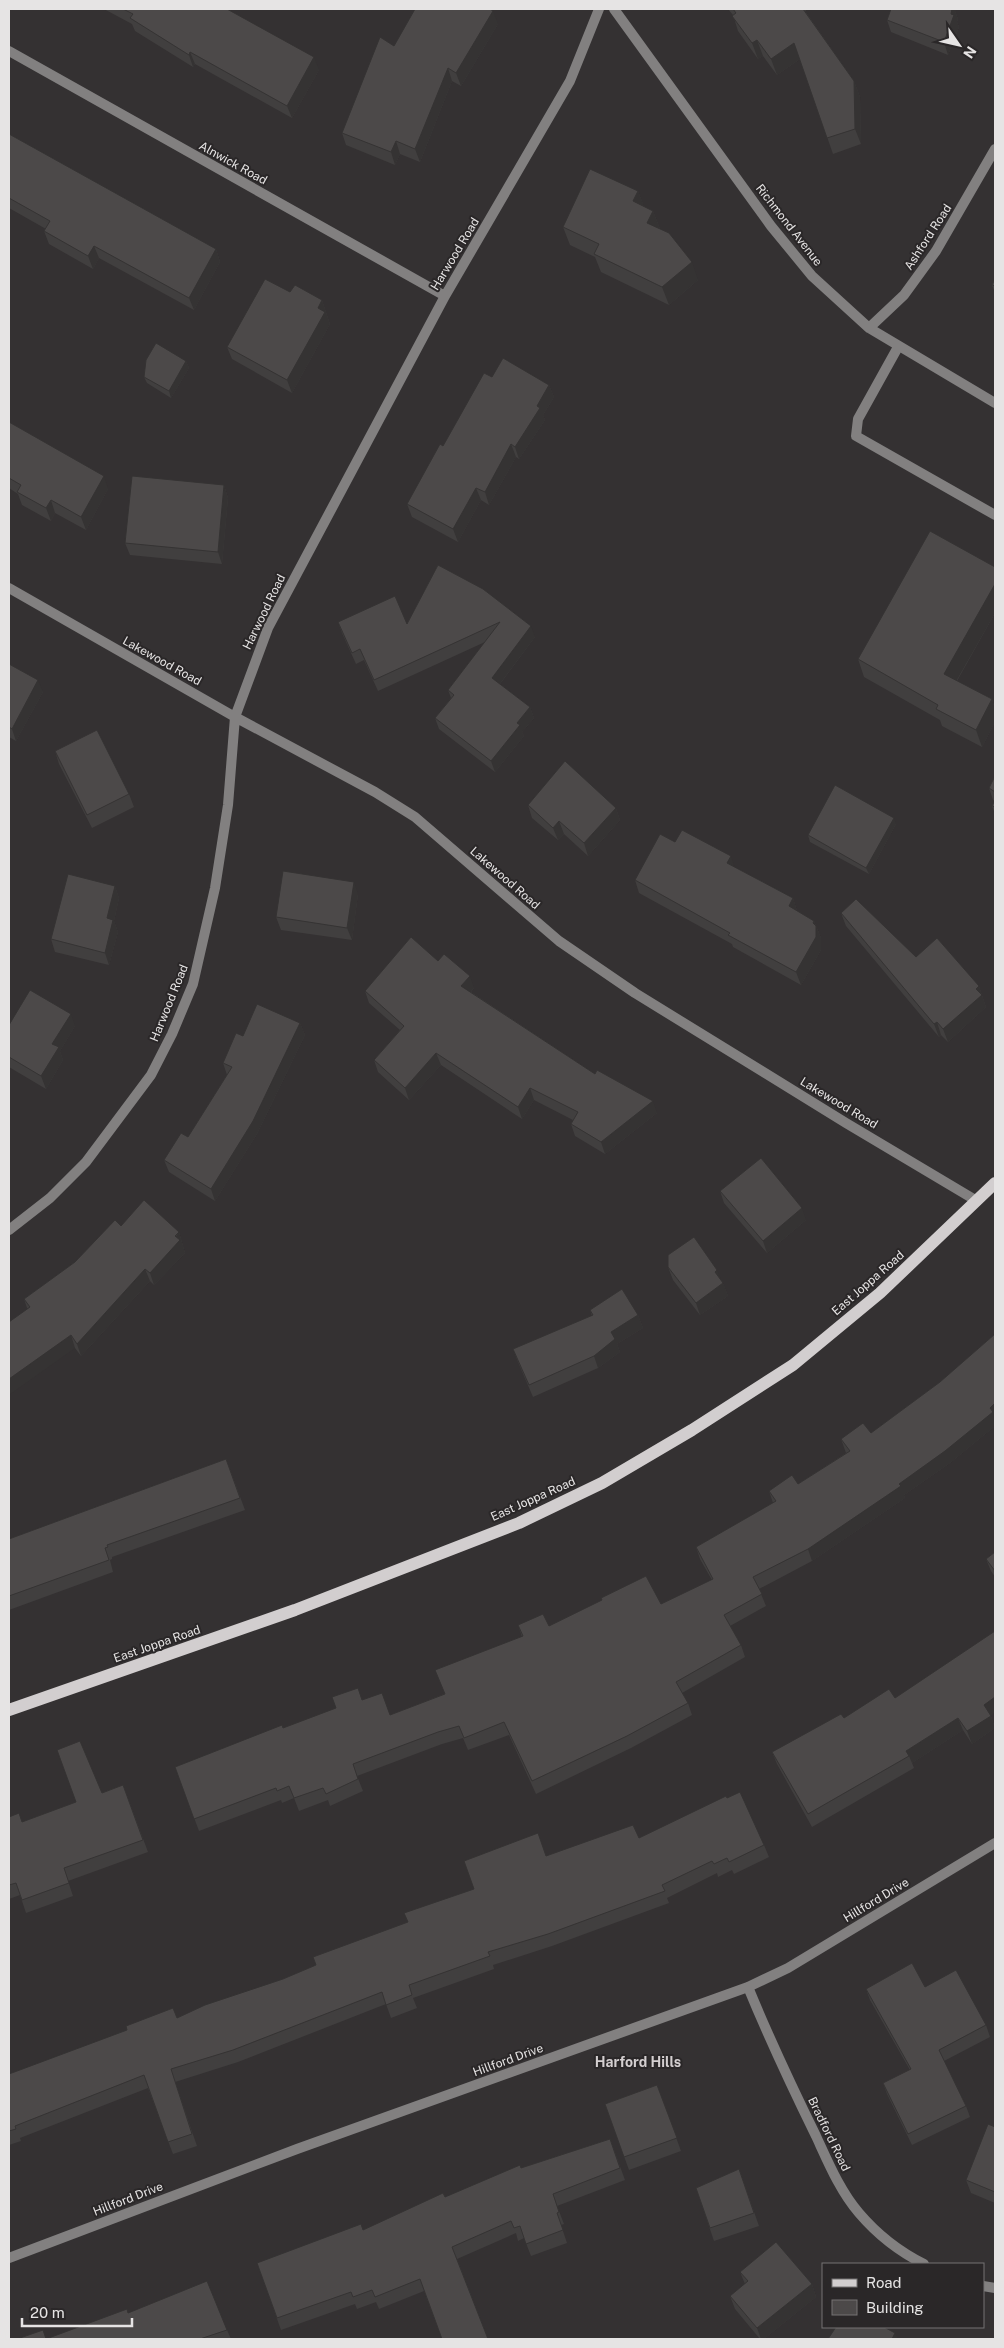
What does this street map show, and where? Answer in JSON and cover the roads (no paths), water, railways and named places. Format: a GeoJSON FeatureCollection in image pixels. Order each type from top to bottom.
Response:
{"type":"FeatureCollection","features":[{"type":"Feature","properties":{"kind":"main road","name":"East Joppa Road"},"geometry":{"type":"LineString","coordinates":[[9,1710],[295,1610],[519,1523],[602,1482],[692,1430],[793,1365],[880,1293],[995,1183]]}},
{"type":"Feature","properties":{"kind":"street","name":"Harwood Road"},"geometry":{"type":"LineString","coordinates":[[9,1230],[50,1198],[86,1162],[151,1075],[172,1034],[192,984],[206,932],[228,805],[235,717],[268,628],[445,296],[570,81],[599,9]]}},
{"type":"Feature","properties":{"kind":"street","name":"Richmond Avenue"},"geometry":{"type":"LineString","coordinates":[[614,9],[771,226],[812,276],[870,328],[898,347],[995,403]]}},
{"type":"Feature","properties":{"kind":"street","name":"Alnwick Road"},"geometry":{"type":"LineString","coordinates":[[9,51],[445,296]]}},
{"type":"Feature","properties":{"kind":"street","name":"Ashford Road"},"geometry":{"type":"LineString","coordinates":[[870,328],[904,295],[936,251],[995,149]]}},
{"type":"Feature","properties":{"kind":"street"},"geometry":{"type":"LineString","coordinates":[[898,347],[858,419],[856,436],[995,515]]}},
{"type":"Feature","properties":{"kind":"street","name":"Lakewood Road"},"geometry":{"type":"LineString","coordinates":[[9,588],[235,717],[375,792],[415,817],[567,946],[635,993],[846,1123],[978,1201]]}},
{"type":"Feature","properties":{"kind":"street","name":"Hillford Drive"},"geometry":{"type":"LineString","coordinates":[[9,2258],[298,2149],[748,1987],[788,1968],[995,1843]]}},
{"type":"Feature","properties":{"kind":"street","name":"Bradford Road"},"geometry":{"type":"LineString","coordinates":[[748,1987],[778,2060],[839,2184],[858,2212],[879,2233],[899,2249],[922,2263]]}},
{"type":"Feature","properties":{"kind":"district","name":"Harford Hills"},"geometry":{"type":"Point","coordinates":[638,2062]}}]}
